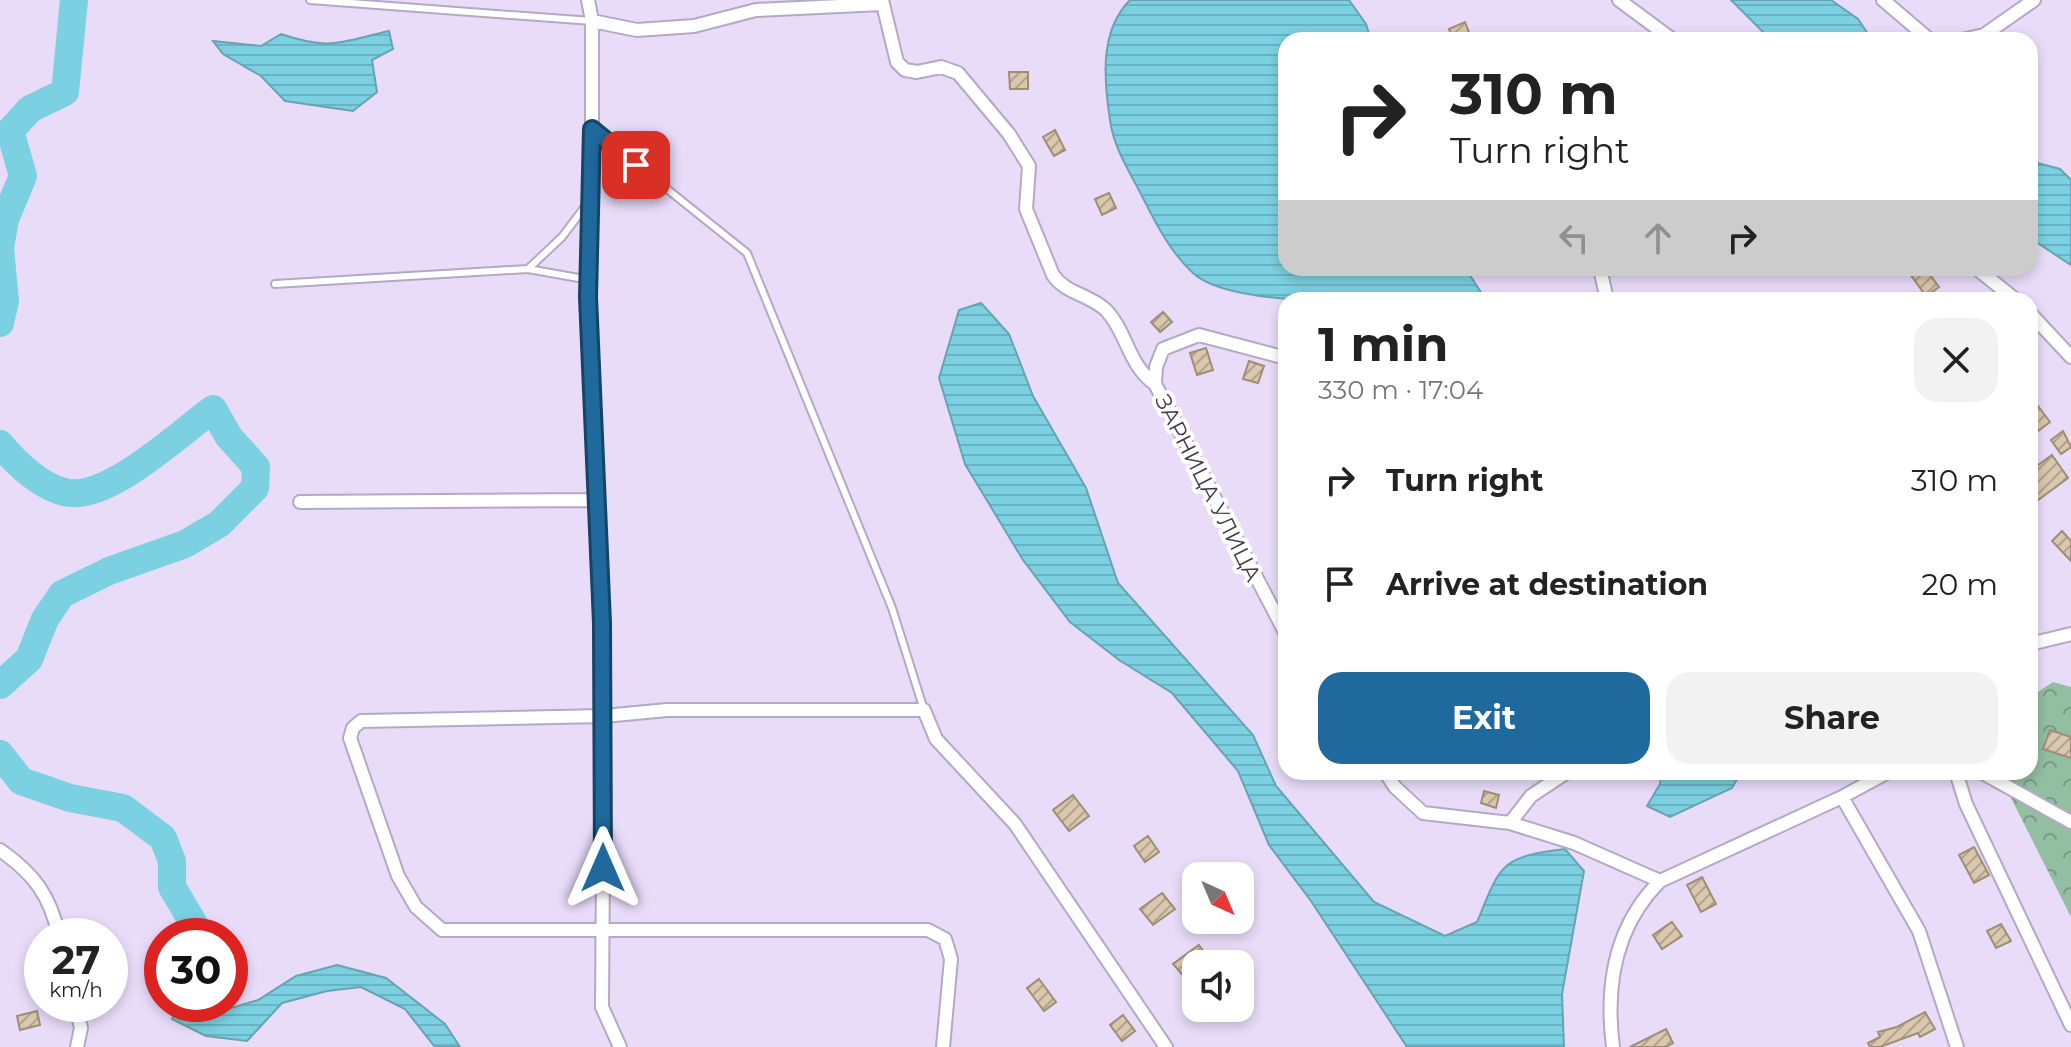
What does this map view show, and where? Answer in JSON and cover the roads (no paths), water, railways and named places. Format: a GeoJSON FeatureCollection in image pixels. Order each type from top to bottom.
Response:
{"type":"FeatureCollection","features":[{"type":"Feature","properties":{"kind":"street"},"geometry":{"type":"LineString","coordinates":[[588,0],[592,21],[590,280],[604,716],[602,1007],[620,1047]]}},
{"type":"Feature","properties":{"kind":"street"},"geometry":{"type":"LineString","coordinates":[[1619,0],[1662,32]]}},
{"type":"Feature","properties":{"kind":"street"},"geometry":{"type":"LineString","coordinates":[[1883,0],[1921,32]]}},
{"type":"Feature","properties":{"kind":"street"},"geometry":{"type":"LineString","coordinates":[[1988,32],[2034,0]]}},
{"type":"Feature","properties":{"kind":"street"},"geometry":{"type":"LineString","coordinates":[[592,21],[637,30],[694,26],[756,10],[882,2]]}},
{"type":"Feature","properties":{"kind":"street","name":"ЗАРНИЦА УЛИЦА"},"geometry":{"type":"LineString","coordinates":[[882,2],[897,62],[905,70],[917,72],[941,67],[958,73],[1009,134],[1029,166],[1026,209],[1053,275],[1059,284],[1091,298],[1109,313],[1140,374],[1155,384],[1278,612]]}},
{"type":"Feature","properties":{"kind":"street"},"geometry":{"type":"LineString","coordinates":[[1986,276],[2006,292]]}},
{"type":"Feature","properties":{"kind":"street"},"geometry":{"type":"LineString","coordinates":[[2038,322],[2071,357]]}},
{"type":"Feature","properties":{"kind":"street"},"geometry":{"type":"LineString","coordinates":[[1155,384],[1156,367],[1163,349],[1199,335],[1278,356]]}},
{"type":"Feature","properties":{"kind":"street"},"geometry":{"type":"LineString","coordinates":[[300,502],[595,500]]}},
{"type":"Feature","properties":{"kind":"street"},"geometry":{"type":"LineString","coordinates":[[2038,642],[2071,634]]}},
{"type":"Feature","properties":{"kind":"street"},"geometry":{"type":"LineString","coordinates":[[943,1047],[951,959],[945,939],[928,930],[442,930],[416,907],[398,876],[350,738],[361,721],[604,716],[667,710],[924,710],[936,739],[1015,824],[1166,1047]]}},
{"type":"Feature","properties":{"kind":"street"},"geometry":{"type":"LineString","coordinates":[[1390,780],[1423,813],[1510,823],[1574,843],[1660,881]]}},
{"type":"Feature","properties":{"kind":"street"},"geometry":{"type":"LineString","coordinates":[[1510,823],[1531,796],[1555,780]]}},
{"type":"Feature","properties":{"kind":"street"},"geometry":{"type":"LineString","coordinates":[[1613,1047],[1608,1010],[1616,953],[1628,923],[1660,881],[1873,780]]}},
{"type":"Feature","properties":{"kind":"street"},"geometry":{"type":"LineString","coordinates":[[1958,780],[1966,804],[2071,1025]]}},
{"type":"Feature","properties":{"kind":"street"},"geometry":{"type":"LineString","coordinates":[[1995,780],[2071,822]]}},
{"type":"Feature","properties":{"kind":"street"},"geometry":{"type":"LineString","coordinates":[[1842,797],[1919,931],[1957,1047]]}},
{"type":"Feature","properties":{"kind":"street"},"geometry":{"type":"LineString","coordinates":[[0,850],[29,871],[55,918]]}},
{"type":"Feature","properties":{"kind":"street"},"geometry":{"type":"LineString","coordinates":[[77,1047],[80,1022]]}},
{"type":"Feature","properties":{"kind":"lane"},"geometry":{"type":"LineString","coordinates":[[310,0],[592,21]]}},
{"type":"Feature","properties":{"kind":"lane"},"geometry":{"type":"LineString","coordinates":[[592,129],[747,253],[892,608],[924,710]]}},
{"type":"Feature","properties":{"kind":"lane"},"geometry":{"type":"LineString","coordinates":[[528,269],[562,237],[592,198]]}},
{"type":"Feature","properties":{"kind":"lane"},"geometry":{"type":"LineString","coordinates":[[275,284],[528,269],[590,280]]}},
{"type":"Feature","properties":{"kind":"water"},"geometry":{"type":"Polygon","coordinates":[[[1130,0],[1349,0],[1368,32],[1278,32],[1278,276],[1470,276],[1481,292],[1278,292],[1278,298],[1215,286],[1193,273],[1159,228],[1123,160],[1112,131],[1106,89],[1106,57],[1108,41],[1120,12],[1130,0]]]}},
{"type":"Feature","properties":{"kind":"water"},"geometry":{"type":"Polygon","coordinates":[[[1731,0],[1831,0],[1858,19],[1867,32],[1763,32],[1731,0]]]}},
{"type":"Feature","properties":{"kind":"water"},"geometry":{"type":"Polygon","coordinates":[[[389,31],[393,49],[372,60],[377,92],[353,111],[285,101],[261,76],[223,54],[213,41],[261,46],[281,34],[312,42],[335,43],[389,31]]]}},
{"type":"Feature","properties":{"kind":"water"},"geometry":{"type":"Polygon","coordinates":[[[2038,163],[2060,169],[2071,180],[2071,265],[2038,243],[2038,163]]]}},
{"type":"Feature","properties":{"kind":"water"},"geometry":{"type":"Polygon","coordinates":[[[981,303],[1009,334],[1033,396],[1086,488],[1118,583],[1253,735],[1276,786],[1374,902],[1445,936],[1477,922],[1498,876],[1515,860],[1565,849],[1584,871],[1562,994],[1564,1047],[1407,1047],[1311,901],[1269,845],[1238,771],[1172,693],[1119,660],[1070,622],[1023,560],[965,464],[939,378],[959,310],[981,303]]]}},
{"type":"Feature","properties":{"kind":"water"},"geometry":{"type":"Polygon","coordinates":[[[1661,780],[1736,780],[1732,788],[1670,817],[1647,806],[1661,780]]]}},
{"type":"Feature","properties":{"kind":"water"},"geometry":{"type":"Polygon","coordinates":[[[172,887],[202,918],[186,918],[172,887]]]}},
{"type":"Feature","properties":{"kind":"water"},"geometry":{"type":"Polygon","coordinates":[[[337,965],[386,978],[445,1024],[460,1047],[435,1047],[405,1009],[361,987],[327,991],[282,1003],[247,1041],[206,1036],[178,1022],[248,1022],[248,1003],[296,976],[337,965]]]}},
{"type":"Feature","properties":{"kind":"waterway"},"geometry":{"type":"LineString","coordinates":[[0,323],[5,301],[0,248],[5,219],[23,176],[10,131],[30,109],[65,92],[74,0]]}},
{"type":"Feature","properties":{"kind":"waterway"},"geometry":{"type":"LineString","coordinates":[[0,444],[20,466],[45,484],[64,492],[81,493],[100,487],[142,464],[213,409],[229,437],[256,467],[255,488],[219,524],[185,544],[109,571],[62,594],[45,619],[29,659],[0,685]]}},
{"type":"Feature","properties":{"kind":"waterway"},"geometry":{"type":"LineString","coordinates":[[0,754],[21,781],[70,798],[123,808],[163,838],[172,861],[172,887],[190,918]]}}]}
